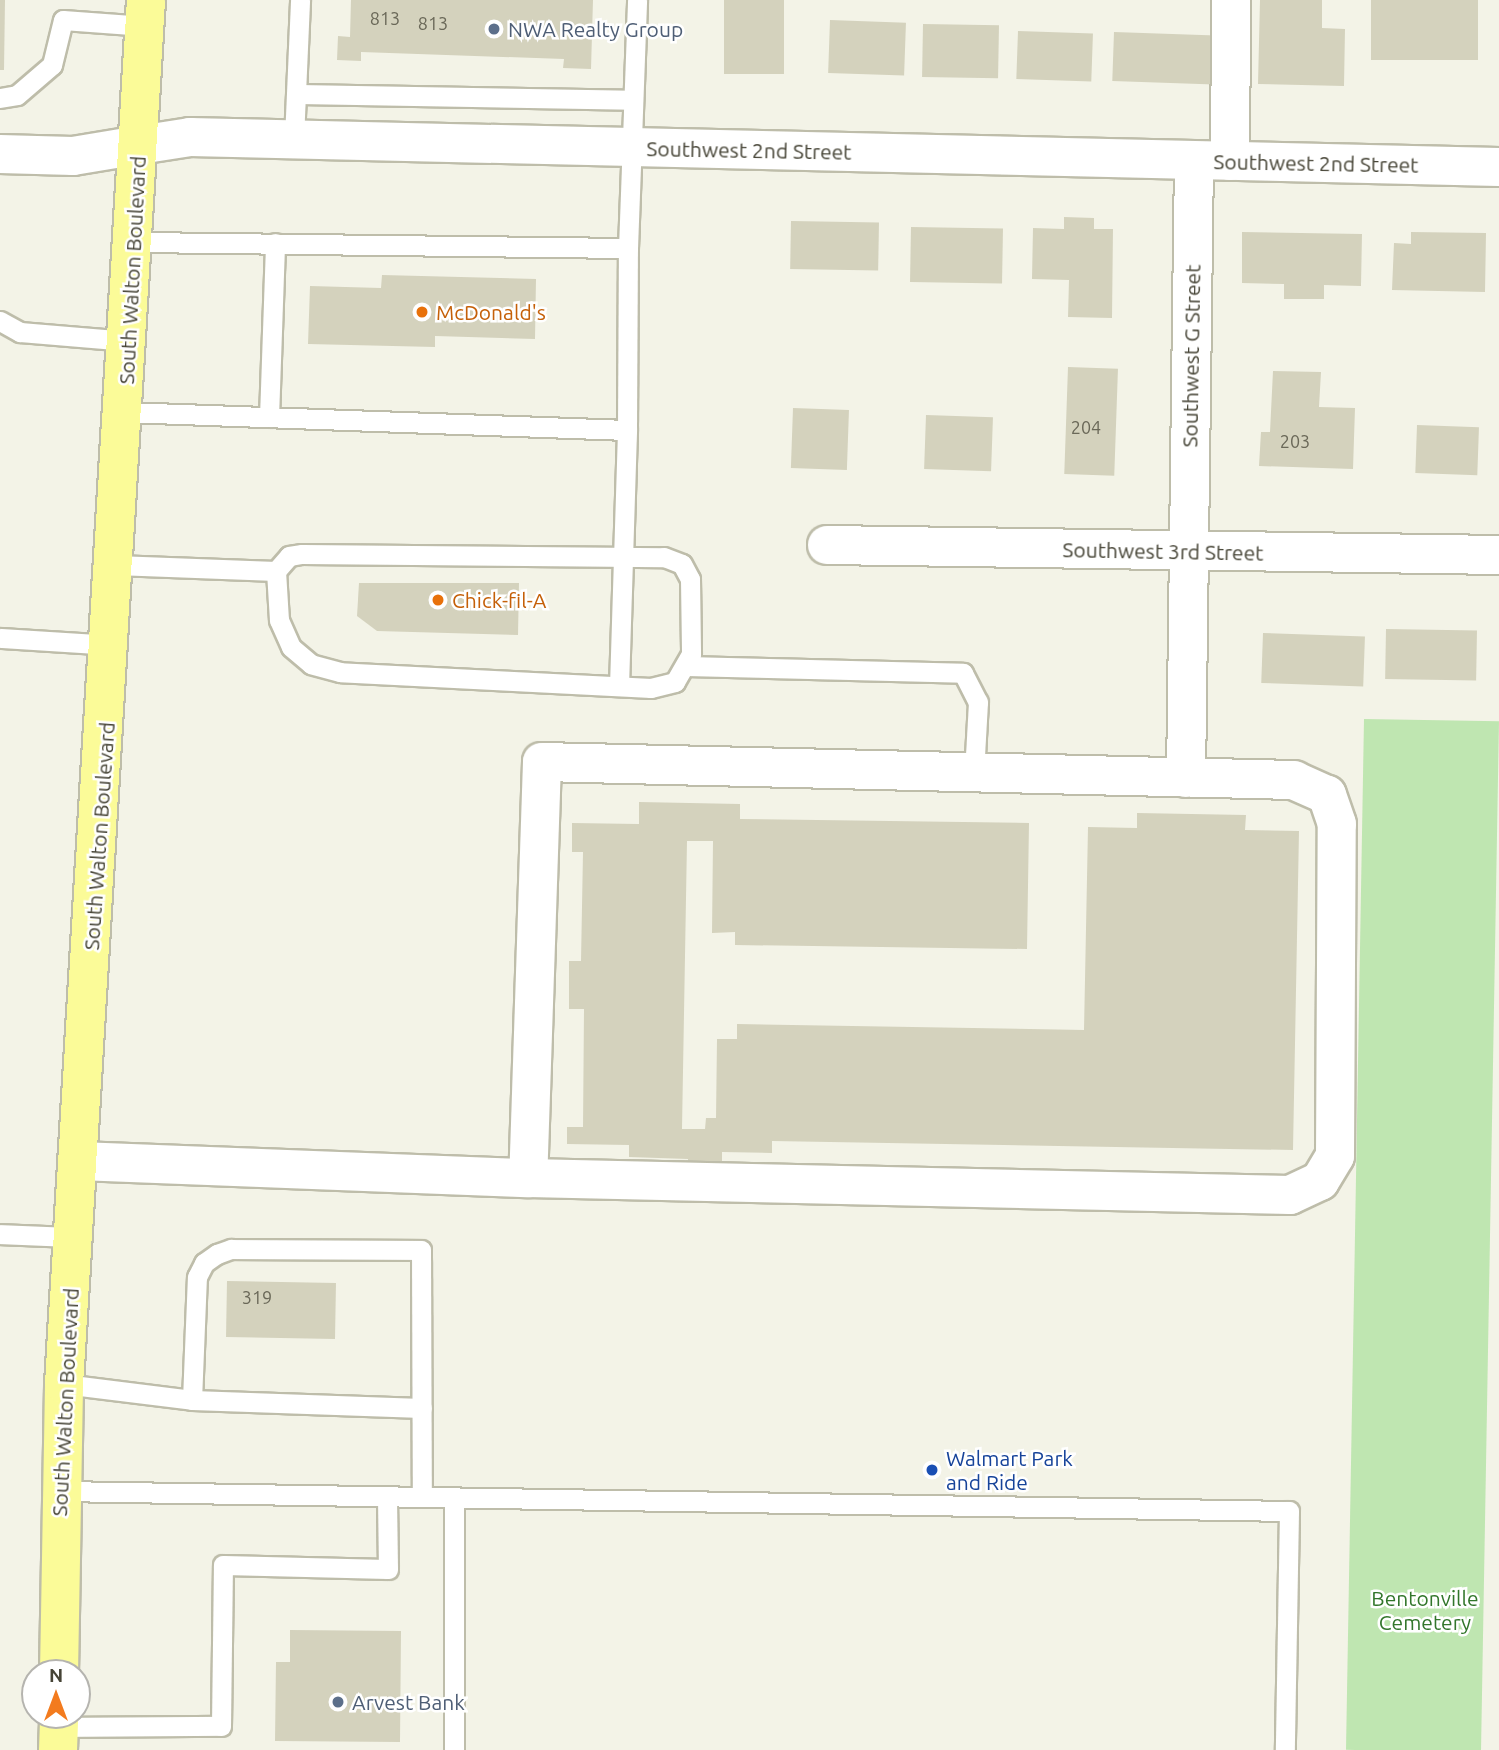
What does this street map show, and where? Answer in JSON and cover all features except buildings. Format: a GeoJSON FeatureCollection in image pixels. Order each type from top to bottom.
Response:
{"type":"FeatureCollection","features":[{"type":"Feature","properties":{"kind":"main road","name":"South Walton Boulevard"},"geometry":{"type":"LineString","coordinates":[[59,1659],[59,1490],[64,1384],[111,645],[145,13]]}},
{"type":"Feature","properties":{"kind":"street","name":"Southwest G Street"},"geometry":{"type":"LineString","coordinates":[[1186,778],[1188,552],[1212,161],[1231,0]]}},
{"type":"Feature","properties":{"kind":"street","name":"Southwest 2nd Street"},"geometry":{"type":"LineString","coordinates":[[0,155],[73,156],[190,137],[1499,167]]}},
{"type":"Feature","properties":{"kind":"street","name":"Southwest 3rd Street"},"geometry":{"type":"LineString","coordinates":[[827,545],[1499,555]]}},
{"type":"Feature","properties":{"kind":"street"},"geometry":{"type":"LineString","coordinates":[[78,1161],[528,1178],[1290,1195],[1320,1181],[1335,1156],[1337,824],[1327,795],[1294,780],[542,762],[528,1178]]}},
{"type":"Feature","properties":{"kind":"lane"},"geometry":{"type":"LineString","coordinates":[[295,139],[300,0]]}},
{"type":"Feature","properties":{"kind":"lane"},"geometry":{"type":"LineString","coordinates":[[618,686],[627,430],[631,100],[637,0]]}},
{"type":"Feature","properties":{"kind":"lane"},"geometry":{"type":"LineString","coordinates":[[0,98],[17,94],[52,65],[63,20],[145,13]]}},
{"type":"Feature","properties":{"kind":"lane"},"geometry":{"type":"LineString","coordinates":[[298,94],[631,100]]}},
{"type":"Feature","properties":{"kind":"lane"},"geometry":{"type":"LineString","coordinates":[[134,242],[628,248]]}},
{"type":"Feature","properties":{"kind":"lane"},"geometry":{"type":"LineString","coordinates":[[269,417],[275,243]]}},
{"type":"Feature","properties":{"kind":"lane"},"geometry":{"type":"LineString","coordinates":[[0,321],[20,332],[128,341]]}},
{"type":"Feature","properties":{"kind":"lane"},"geometry":{"type":"LineString","coordinates":[[124,412],[627,430]]}},
{"type":"Feature","properties":{"kind":"lane"},"geometry":{"type":"LineString","coordinates":[[289,556],[622,556],[664,557],[682,564],[690,579],[691,654],[687,666],[675,682],[651,688],[340,672],[311,664],[291,648],[279,620],[276,571],[289,556]]}},
{"type":"Feature","properties":{"kind":"lane"},"geometry":{"type":"LineString","coordinates":[[115,565],[276,571]]}},
{"type":"Feature","properties":{"kind":"lane"},"geometry":{"type":"LineString","coordinates":[[0,638],[111,645]]}},
{"type":"Feature","properties":{"kind":"lane"},"geometry":{"type":"LineString","coordinates":[[687,666],[963,673],[978,702],[974,772]]}},
{"type":"Feature","properties":{"kind":"lane"},"geometry":{"type":"LineString","coordinates":[[0,1234],[72,1237]]}},
{"type":"Feature","properties":{"kind":"lane"},"geometry":{"type":"LineString","coordinates":[[192,1400],[197,1277],[204,1263],[231,1249],[421,1250],[422,1497]]}},
{"type":"Feature","properties":{"kind":"lane"},"geometry":{"type":"LineString","coordinates":[[64,1384],[192,1400],[422,1408]]}},
{"type":"Feature","properties":{"kind":"lane"},"geometry":{"type":"LineString","coordinates":[[59,1490],[1289,1511],[1285,1750]]}},
{"type":"Feature","properties":{"kind":"lane"},"geometry":{"type":"LineString","coordinates":[[59,1731],[221,1726],[223,1565],[388,1569],[387,1497]]}},
{"type":"Feature","properties":{"kind":"lane"},"geometry":{"type":"LineString","coordinates":[[454,1498],[454,1750]]}},
{"type":"Feature","properties":{"kind":"green space","name":"Bentonville Cemetery"},"geometry":{"type":"Polygon","coordinates":[[[1364,719],[1499,721],[1481,1750],[1346,1750],[1364,719]]]}},
{"type":"Feature","properties":{"kind":"place","name":"NWA Realty Group"},"geometry":{"type":"Point","coordinates":[494,29]}},
{"type":"Feature","properties":{"kind":"place","name":"McDonald's"},"geometry":{"type":"Point","coordinates":[422,312]}},
{"type":"Feature","properties":{"kind":"place","name":"Chick-fil-A"},"geometry":{"type":"Point","coordinates":[438,600]}},
{"type":"Feature","properties":{"kind":"place","name":"Walmart Park and Ride"},"geometry":{"type":"Point","coordinates":[932,1470]}},
{"type":"Feature","properties":{"kind":"place","name":"Arvest Bank"},"geometry":{"type":"Point","coordinates":[338,1702]}}]}
